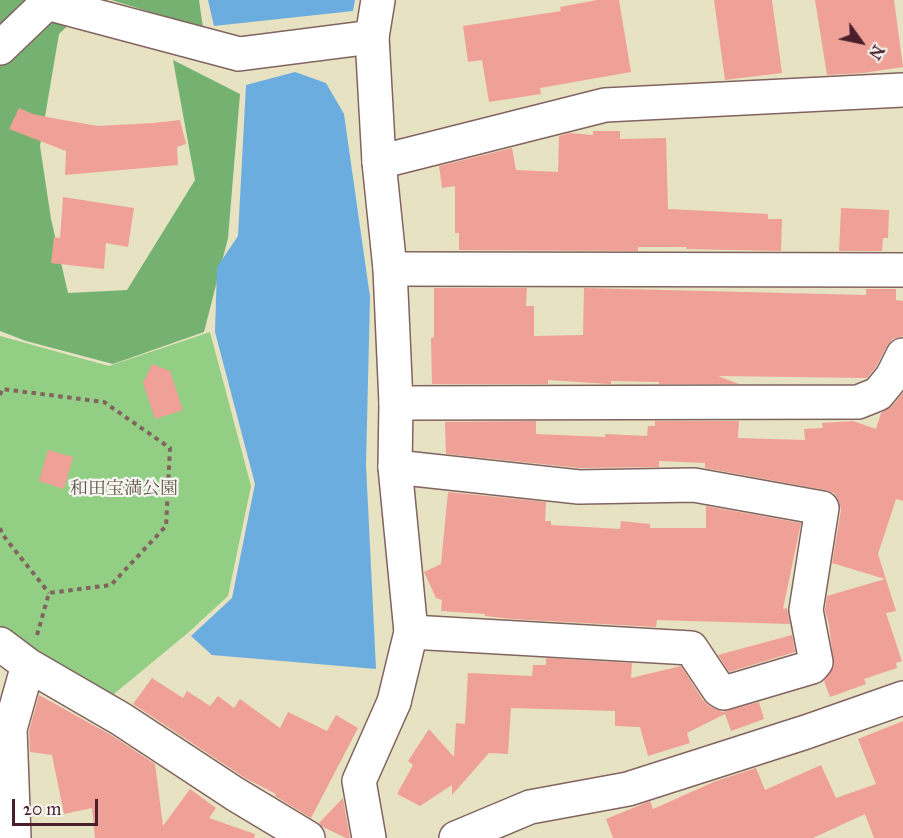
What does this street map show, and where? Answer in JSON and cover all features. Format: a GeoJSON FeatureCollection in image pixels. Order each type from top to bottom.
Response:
{"type":"FeatureCollection","features":[{"type":"Feature","properties":{"kind":"street"},"geometry":{"type":"LineString","coordinates":[[369,838],[359,781],[394,702],[411,632],[395,467],[396,404],[390,269],[379,162],[372,37],[378,0]]}},
{"type":"Feature","properties":{"kind":"street"},"geometry":{"type":"LineString","coordinates":[[0,48],[46,3],[239,54],[372,37]]}},
{"type":"Feature","properties":{"kind":"street"},"geometry":{"type":"LineString","coordinates":[[379,162],[605,105],[903,90]]}},
{"type":"Feature","properties":{"kind":"street"},"geometry":{"type":"LineString","coordinates":[[390,269],[903,270]]}},
{"type":"Feature","properties":{"kind":"street"},"geometry":{"type":"LineString","coordinates":[[396,404],[858,402],[878,394],[892,377],[903,355]]}},
{"type":"Feature","properties":{"kind":"street"},"geometry":{"type":"LineString","coordinates":[[395,467],[579,487],[694,485],[822,508],[806,610],[816,662],[812,667],[724,693],[718,690],[690,648],[411,632]]}},
{"type":"Feature","properties":{"kind":"street"},"geometry":{"type":"LineString","coordinates":[[0,644],[28,665],[121,719],[235,794],[308,838]]}},
{"type":"Feature","properties":{"kind":"street"},"geometry":{"type":"LineString","coordinates":[[14,838],[5,730],[28,665]]}},
{"type":"Feature","properties":{"kind":"street"},"geometry":{"type":"LineString","coordinates":[[456,838],[530,807],[628,789],[806,732],[903,698]]}},
{"type":"Feature","properties":{"kind":"path"},"geometry":{"type":"LineString","coordinates":[[0,395],[2,390],[104,402],[170,448],[165,526],[111,585],[49,592]]}},
{"type":"Feature","properties":{"kind":"path"},"geometry":{"type":"LineString","coordinates":[[0,528],[2,534],[49,592]]}},
{"type":"Feature","properties":{"kind":"path"},"geometry":{"type":"LineString","coordinates":[[28,665],[49,592]]}},
{"type":"Feature","properties":{"kind":"green space"},"geometry":{"type":"Polygon","coordinates":[[[0,0],[95,0],[59,34],[40,146],[51,219],[68,293],[127,290],[195,180],[173,60],[240,94],[228,238],[204,332],[113,364],[26,341],[0,331],[0,0]]]}},
{"type":"Feature","properties":{"kind":"green space"},"geometry":{"type":"Polygon","coordinates":[[[111,0],[199,0],[203,28],[111,0]]]}},
{"type":"Feature","properties":{"kind":"green space","name":"和田宝満公園"},"geometry":{"type":"Polygon","coordinates":[[[210,332],[251,486],[228,596],[189,632],[103,703],[0,634],[0,336],[109,366],[210,332]]]}},
{"type":"Feature","properties":{"kind":"water"},"geometry":{"type":"Polygon","coordinates":[[[208,0],[355,0],[353,11],[214,26],[208,0]]]}},
{"type":"Feature","properties":{"kind":"water"},"geometry":{"type":"Polygon","coordinates":[[[295,72],[326,83],[344,114],[370,297],[366,465],[376,669],[212,655],[191,636],[232,598],[255,484],[215,332],[217,267],[238,236],[246,85],[295,72]]]}},
{"type":"Feature","properties":{"kind":"building"},"geometry":{"type":"Polygon","coordinates":[[[597,0],[619,0],[631,72],[540,88],[541,94],[489,102],[482,60],[468,62],[463,26],[561,11],[560,7],[597,0]]]}},
{"type":"Feature","properties":{"kind":"building"},"geometry":{"type":"Polygon","coordinates":[[[714,0],[772,0],[782,73],[725,80],[714,0]]]}},
{"type":"Feature","properties":{"kind":"building"},"geometry":{"type":"Polygon","coordinates":[[[815,0],[894,0],[903,67],[827,75],[815,0]]]}},
{"type":"Feature","properties":{"kind":"building"},"geometry":{"type":"Polygon","coordinates":[[[19,108],[33,114],[98,126],[180,120],[186,144],[177,147],[178,165],[65,175],[66,151],[9,129],[19,108]]]}},
{"type":"Feature","properties":{"kind":"building"},"geometry":{"type":"Polygon","coordinates":[[[593,131],[620,131],[620,139],[666,138],[668,209],[768,214],[768,219],[782,219],[781,251],[686,249],[686,247],[638,247],[638,251],[459,250],[459,233],[455,233],[455,186],[442,188],[439,166],[512,148],[516,170],[558,172],[559,136],[570,133],[593,135],[593,131]]]}},
{"type":"Feature","properties":{"kind":"building"},"geometry":{"type":"Polygon","coordinates":[[[63,197],[134,208],[128,247],[106,243],[104,269],[51,263],[54,237],[60,238],[63,197]]]}},
{"type":"Feature","properties":{"kind":"building"},"geometry":{"type":"Polygon","coordinates":[[[841,208],[889,210],[888,238],[883,238],[882,251],[839,251],[841,208]]]}},
{"type":"Feature","properties":{"kind":"building"},"geometry":{"type":"Polygon","coordinates":[[[434,288],[527,288],[526,306],[534,306],[534,336],[583,335],[584,288],[866,295],[866,289],[896,289],[896,300],[903,301],[903,336],[893,339],[887,346],[876,367],[867,378],[718,376],[739,384],[659,384],[659,382],[611,381],[611,384],[608,384],[548,380],[548,384],[432,384],[431,338],[434,337],[434,288]]]}},
{"type":"Feature","properties":{"kind":"building"},"geometry":{"type":"Polygon","coordinates":[[[152,364],[170,371],[183,410],[155,419],[143,383],[152,364]]]}},
{"type":"Feature","properties":{"kind":"building"},"geometry":{"type":"Polygon","coordinates":[[[903,393],[903,501],[896,499],[878,554],[896,611],[886,613],[902,661],[896,663],[897,668],[864,679],[866,684],[830,697],[824,681],[834,666],[825,610],[827,596],[885,579],[832,563],[841,510],[834,493],[705,468],[705,463],[659,461],[659,467],[580,468],[446,454],[445,422],[536,421],[536,434],[605,437],[605,434],[647,436],[648,426],[655,426],[655,421],[739,421],[738,438],[805,440],[804,429],[823,428],[822,423],[853,421],[876,429],[881,413],[892,406],[903,393]]]}},
{"type":"Feature","properties":{"kind":"building"},"geometry":{"type":"Polygon","coordinates":[[[48,450],[73,457],[64,489],[39,481],[48,450]]]}},
{"type":"Feature","properties":{"kind":"building"},"geometry":{"type":"Polygon","coordinates":[[[448,492],[546,502],[545,521],[551,521],[551,525],[620,529],[621,521],[650,524],[650,528],[706,528],[706,506],[801,523],[783,609],[787,608],[790,624],[657,620],[656,627],[511,619],[485,616],[485,614],[441,611],[442,600],[436,598],[424,572],[441,564],[448,492]]]}},
{"type":"Feature","properties":{"kind":"building"},"geometry":{"type":"Polygon","coordinates":[[[792,635],[795,652],[729,672],[718,655],[792,635]]]}},
{"type":"Feature","properties":{"kind":"building"},"geometry":{"type":"Polygon","coordinates":[[[546,658],[632,663],[631,678],[681,666],[709,706],[722,712],[759,702],[764,719],[731,731],[725,714],[687,733],[690,743],[648,756],[640,727],[615,726],[615,711],[511,708],[508,754],[489,753],[452,795],[452,785],[420,806],[397,794],[413,765],[408,761],[429,729],[454,757],[456,723],[465,724],[468,673],[532,676],[533,665],[546,665],[546,658]]]}},
{"type":"Feature","properties":{"kind":"building"},"geometry":{"type":"Polygon","coordinates":[[[152,678],[183,698],[187,691],[210,706],[218,696],[234,708],[240,699],[280,728],[288,712],[327,731],[336,715],[358,728],[311,818],[275,796],[276,794],[245,778],[133,704],[152,678]]]}},
{"type":"Feature","properties":{"kind":"building"},"geometry":{"type":"Polygon","coordinates":[[[39,695],[111,735],[155,764],[163,826],[190,789],[216,808],[209,818],[255,834],[254,838],[95,838],[92,808],[64,814],[52,755],[30,752],[29,731],[39,695]]]}},
{"type":"Feature","properties":{"kind":"building"},"geometry":{"type":"Polygon","coordinates":[[[903,721],[903,838],[874,838],[865,814],[813,838],[613,838],[606,819],[650,801],[653,809],[716,781],[756,768],[765,790],[821,765],[836,798],[876,784],[858,739],[903,721]]]}},
{"type":"Feature","properties":{"kind":"building"},"geometry":{"type":"Polygon","coordinates":[[[343,798],[350,838],[323,827],[319,823],[343,798]]]}}]}
